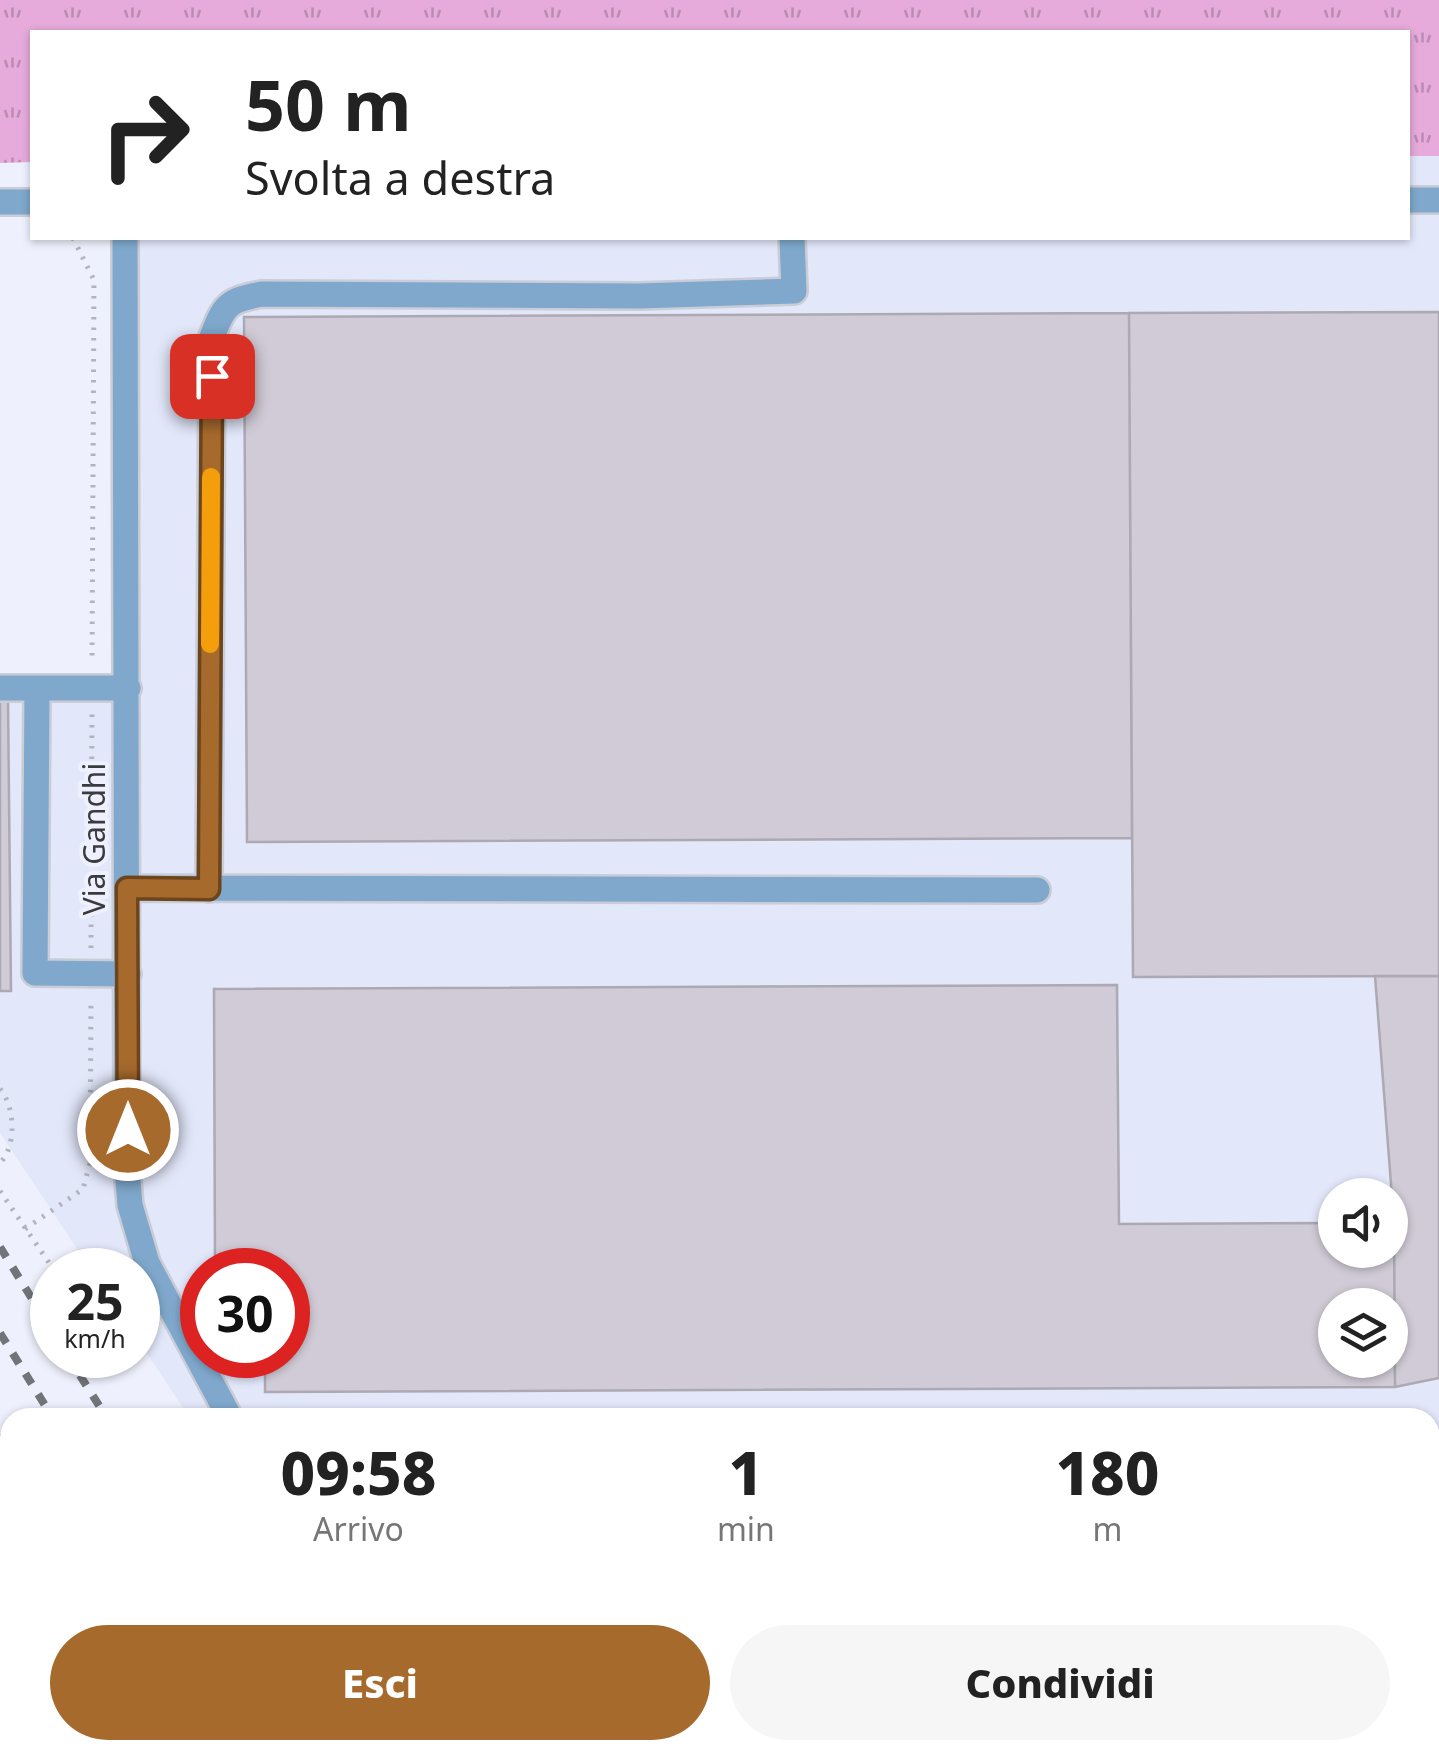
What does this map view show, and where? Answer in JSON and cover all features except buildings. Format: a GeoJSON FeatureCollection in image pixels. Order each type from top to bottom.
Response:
{"type":"FeatureCollection","features":[{"type":"Feature","properties":{"kind":"street"},"geometry":{"type":"LineString","coordinates":[[1410,200],[1439,200]]}},
{"type":"Feature","properties":{"kind":"street"},"geometry":{"type":"LineString","coordinates":[[0,202],[30,202]]}},
{"type":"Feature","properties":{"kind":"street","name":"Via Gandhi"},"geometry":{"type":"LineString","coordinates":[[126,240],[130,1206],[146,1263],[225,1408]]}},
{"type":"Feature","properties":{"kind":"street"},"geometry":{"type":"LineString","coordinates":[[209,889],[212,336],[227,308],[236,299],[262,294],[639,296],[794,292],[792,240]]}},
{"type":"Feature","properties":{"kind":"street"},"geometry":{"type":"LineString","coordinates":[[0,688],[128,688]]}},
{"type":"Feature","properties":{"kind":"street"},"geometry":{"type":"LineString","coordinates":[[37,688],[35,973],[128,974]]}},
{"type":"Feature","properties":{"kind":"street"},"geometry":{"type":"LineString","coordinates":[[127,888],[1037,890]]}},
{"type":"Feature","properties":{"kind":"path"},"geometry":{"type":"LineString","coordinates":[[25,1229],[83,1189],[90,1163],[94,280],[74,240]]}},
{"type":"Feature","properties":{"kind":"path"},"geometry":{"type":"LineString","coordinates":[[0,1089],[6,1094],[13,1129],[7,1156],[0,1163]]}},
{"type":"Feature","properties":{"kind":"path"},"geometry":{"type":"LineString","coordinates":[[0,1191],[38,1248]]}},
{"type":"Feature","properties":{"kind":"shaded area"},"geometry":{"type":"Polygon","coordinates":[[[1410,156],[1439,156],[1439,1408],[183,1408],[160,1373],[160,1248],[76,1248],[0,1133],[0,675],[114,674],[117,240],[1410,240],[1410,156]]]}},
{"type":"Feature","properties":{"kind":"green space"},"geometry":{"type":"Polygon","coordinates":[[[0,0],[1439,0],[1439,156],[1410,156],[1410,30],[30,30],[30,162],[0,163],[0,0]]]}},
{"type":"Feature","properties":{"kind":"railway"},"geometry":{"type":"LineString","coordinates":[[0,1247],[30,1295]]}},
{"type":"Feature","properties":{"kind":"railway"},"geometry":{"type":"LineString","coordinates":[[0,1333],[47,1408]]}},
{"type":"Feature","properties":{"kind":"railway"},"geometry":{"type":"LineString","coordinates":[[82,1378],[101,1408]]}},
{"type":"Feature","properties":{"kind":"slow traffic"},"geometry":{"type":"LineString","coordinates":[[210,644],[211,477]]}},
{"type":"Feature","properties":{"kind":"route"},"geometry":{"type":"LineString","coordinates":[[128,1130],[127,888],[209,889],[212,376]]}}]}
